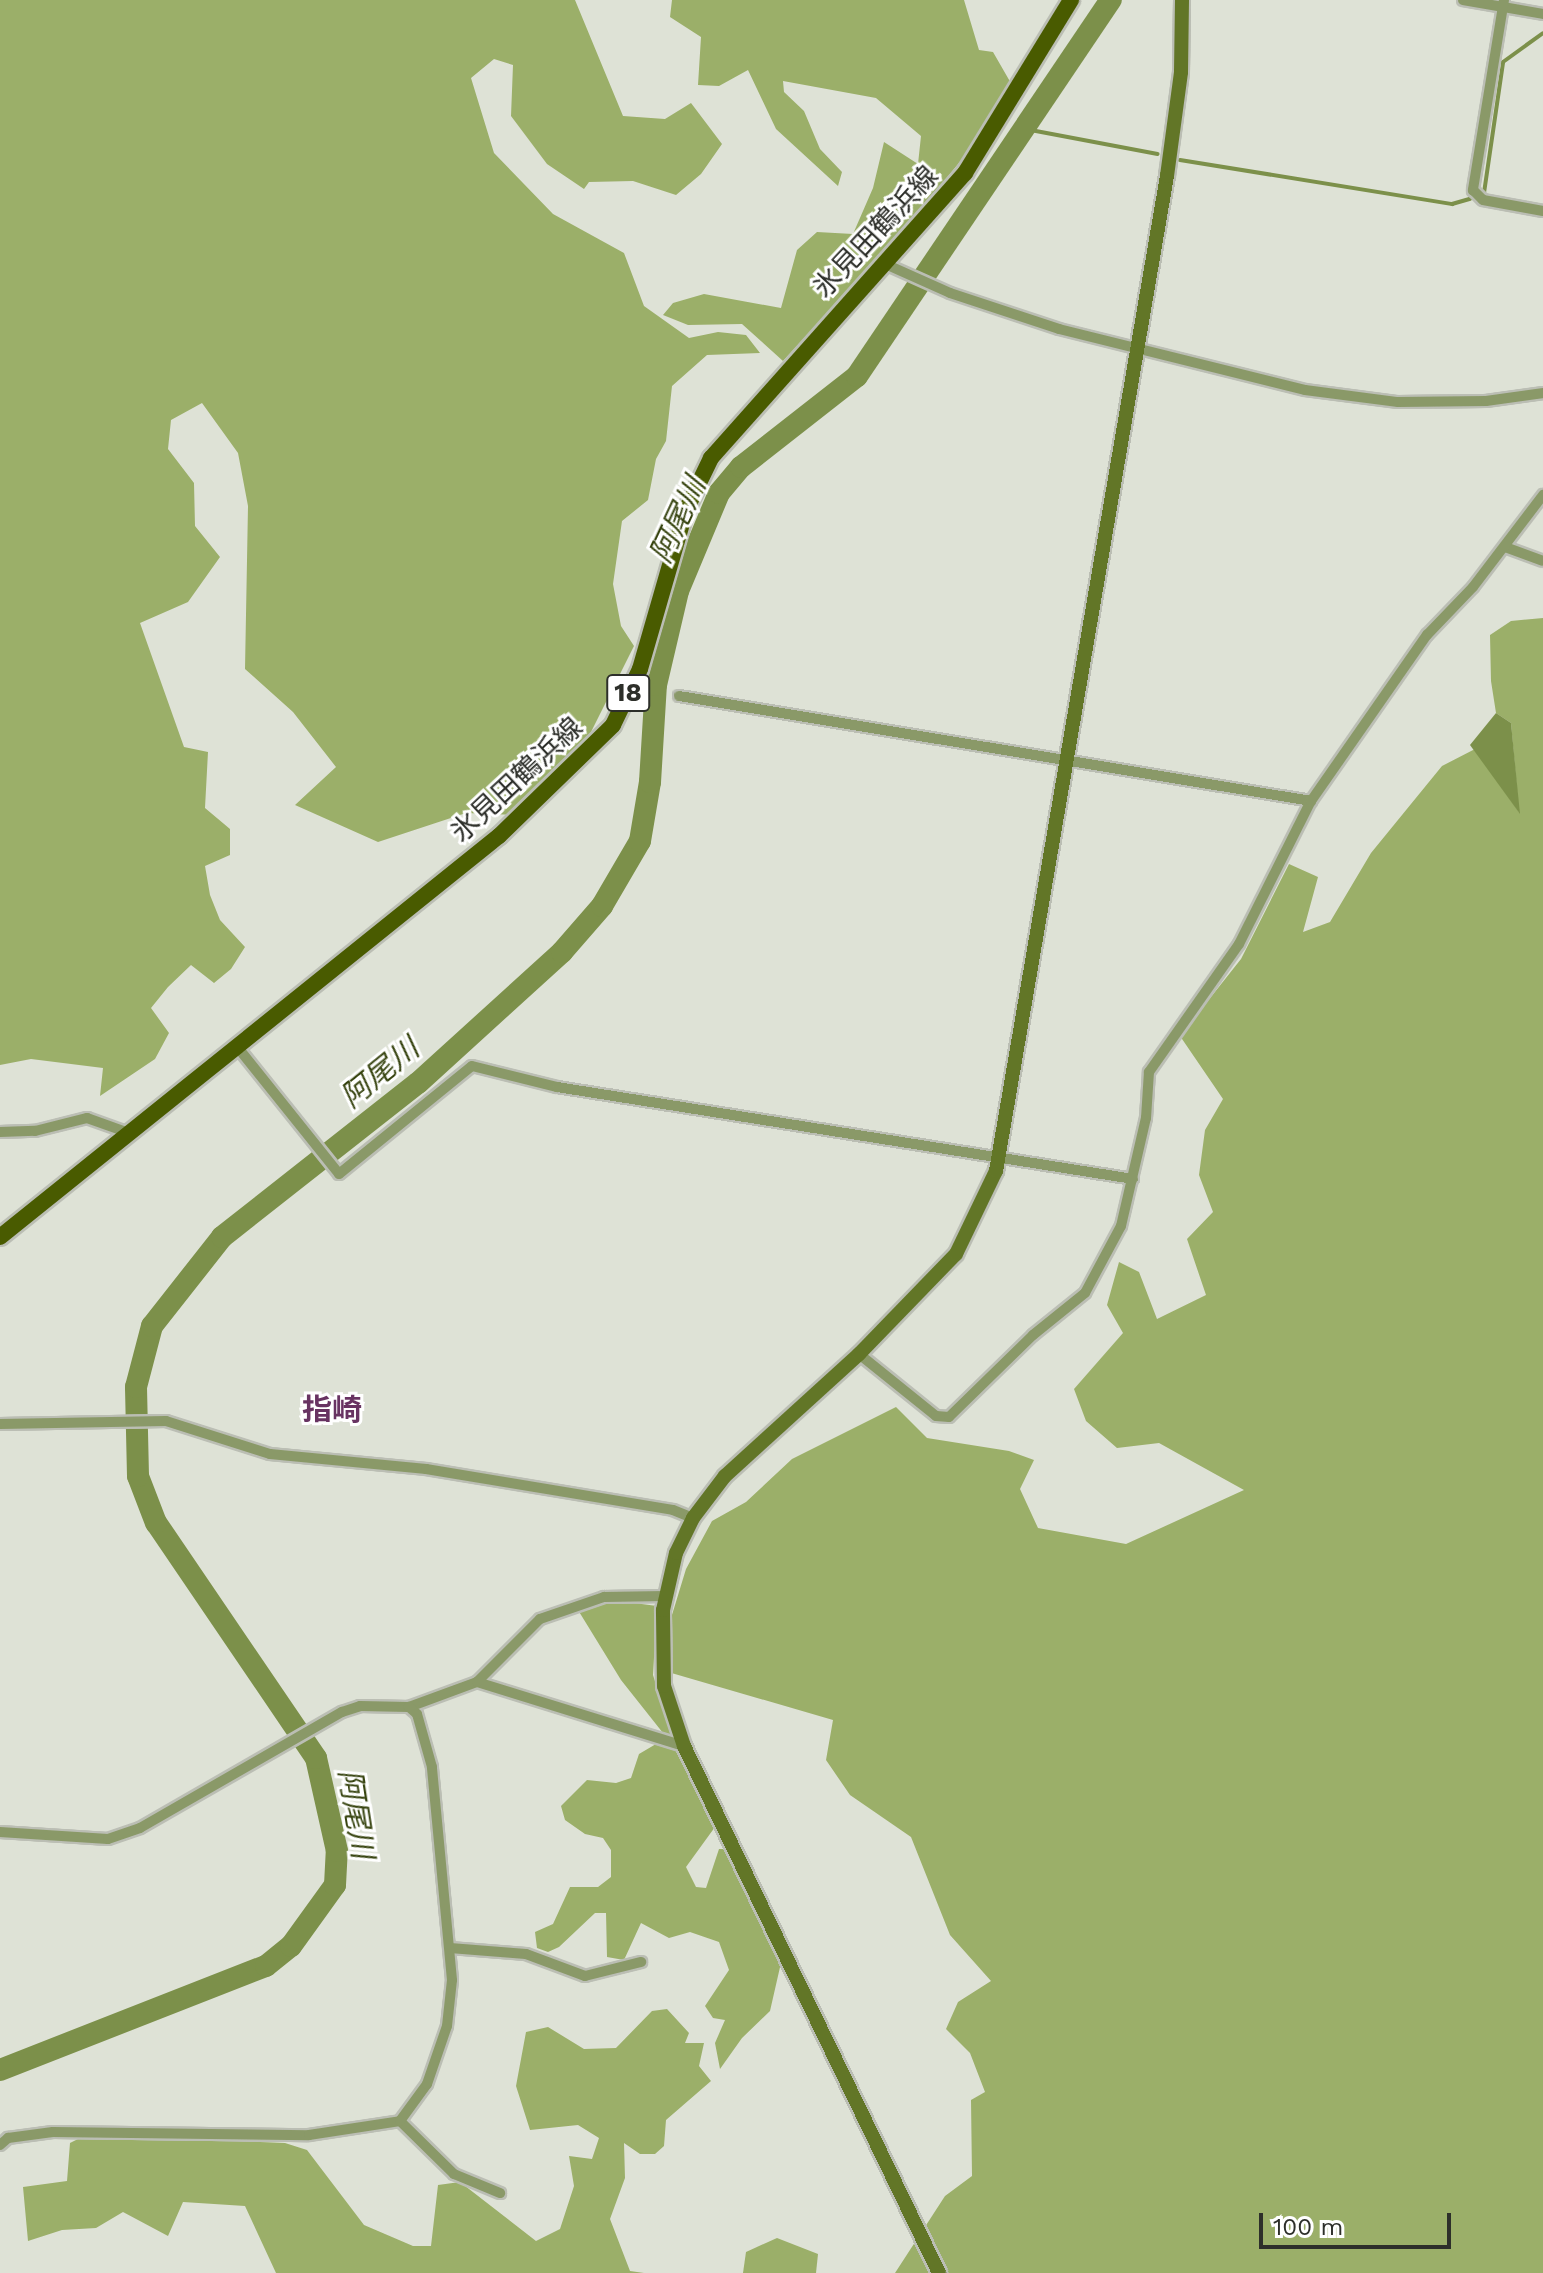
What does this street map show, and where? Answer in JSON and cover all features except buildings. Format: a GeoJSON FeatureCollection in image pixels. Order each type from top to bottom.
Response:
{"type":"FeatureCollection","features":[{"type":"Feature","properties":{"kind":"main road","name":"氷見田鶴浜線"},"geometry":{"type":"LineString","coordinates":[[0,1237],[134,1134],[499,836],[613,725],[640,669],[686,510],[711,458],[982,151],[1071,0]]}},
{"type":"Feature","properties":{"kind":"street"},"geometry":{"type":"LineString","coordinates":[[939,2273],[684,1746],[664,1686],[665,1596],[693,1518],[725,1476],[859,1354],[956,1254],[1000,1157],[1181,72],[1182,0]]}},
{"type":"Feature","properties":{"kind":"street"},"geometry":{"type":"LineString","coordinates":[[1463,0],[1504,3],[1543,14]]}},
{"type":"Feature","properties":{"kind":"street"},"geometry":{"type":"LineString","coordinates":[[1504,3],[1473,190],[1483,200],[1543,211]]}},
{"type":"Feature","properties":{"kind":"street"},"geometry":{"type":"LineString","coordinates":[[883,263],[939,288],[1137,349],[1305,390],[1398,402],[1486,401],[1543,393]]}},
{"type":"Feature","properties":{"kind":"street"},"geometry":{"type":"LineString","coordinates":[[859,1354],[936,1416],[949,1417],[1033,1335],[1085,1293],[1116,1239],[1146,1118],[1149,1072],[1239,944],[1311,801],[1427,635],[1505,547],[1543,495]]}},
{"type":"Feature","properties":{"kind":"street"},"geometry":{"type":"LineString","coordinates":[[1505,547],[1543,561]]}},
{"type":"Feature","properties":{"kind":"street"},"geometry":{"type":"LineString","coordinates":[[679,696],[1311,801]]}},
{"type":"Feature","properties":{"kind":"street"},"geometry":{"type":"LineString","coordinates":[[239,1049],[339,1174],[472,1066],[557,1087],[1133,1179]]}},
{"type":"Feature","properties":{"kind":"street"},"geometry":{"type":"LineString","coordinates":[[0,1132],[35,1131],[87,1118],[134,1134]]}},
{"type":"Feature","properties":{"kind":"street"},"geometry":{"type":"LineString","coordinates":[[0,1424],[166,1421],[270,1454],[426,1469],[673,1510],[693,1518]]}},
{"type":"Feature","properties":{"kind":"street"},"geometry":{"type":"LineString","coordinates":[[0,1832],[108,1839],[190,1803],[329,1718],[360,1706],[409,1707],[477,1682],[540,1619],[604,1597],[665,1596]]}},
{"type":"Feature","properties":{"kind":"street"},"geometry":{"type":"LineString","coordinates":[[477,1682],[684,1746]]}},
{"type":"Feature","properties":{"kind":"street"},"geometry":{"type":"LineString","coordinates":[[0,2145],[8,2138],[53,2132],[309,2135],[400,2121],[427,2084],[447,2026],[450,1948],[432,1767],[417,1714],[409,1707]]}},
{"type":"Feature","properties":{"kind":"street"},"geometry":{"type":"LineString","coordinates":[[450,1948],[526,1954],[585,1976],[641,1962]]}},
{"type":"Feature","properties":{"kind":"street"},"geometry":{"type":"LineString","coordinates":[[400,2121],[454,2174],[500,2193]]}},
{"type":"Feature","properties":{"kind":"shaded area"},"geometry":{"type":"Polygon","coordinates":[[[0,0],[575,0],[623,116],[665,119],[691,103],[722,144],[701,174],[676,195],[633,181],[589,182],[584,189],[547,164],[511,116],[513,65],[494,59],[471,78],[494,153],[553,214],[624,253],[644,306],[689,338],[718,332],[746,335],[760,353],[707,355],[672,386],[666,441],[656,459],[648,500],[622,521],[613,584],[621,626],[634,646],[588,738],[515,815],[466,813],[378,842],[295,805],[336,767],[293,712],[245,669],[248,506],[238,453],[202,403],[171,420],[168,449],[194,483],[195,526],[220,557],[188,602],[140,623],[184,747],[208,752],[205,808],[230,829],[230,855],[205,866],[210,895],[220,920],[245,947],[231,969],[214,983],[191,965],[168,987],[151,1008],[169,1033],[155,1059],[100,1096],[103,1068],[31,1059],[0,1065],[0,0]]]}},
{"type":"Feature","properties":{"kind":"shaded area"},"geometry":{"type":"Polygon","coordinates":[[[672,0],[964,0],[979,50],[993,52],[1012,85],[972,147],[904,230],[783,361],[742,324],[688,325],[663,315],[673,303],[704,294],[781,308],[797,250],[817,232],[853,234],[873,188],[884,142],[918,164],[921,136],[876,98],[783,81],[784,92],[804,111],[820,149],[842,172],[838,186],[776,129],[748,70],[719,86],[698,85],[701,37],[670,17],[672,0]]]}},
{"type":"Feature","properties":{"kind":"shaded area"},"geometry":{"type":"Polygon","coordinates":[[[1543,618],[1543,2273],[895,2273],[945,2196],[972,2176],[971,2100],[985,2092],[970,2053],[946,2029],[958,2002],[991,1981],[950,1935],[911,1837],[850,1795],[826,1760],[833,1720],[668,1672],[668,1628],[686,1569],[712,1521],[746,1502],[792,1459],[896,1407],[927,1438],[1009,1451],[1034,1460],[1020,1489],[1038,1528],[1126,1544],[1244,1490],[1159,1443],[1117,1448],[1086,1421],[1074,1389],[1123,1333],[1107,1305],[1119,1262],[1139,1272],[1157,1319],[1206,1295],[1187,1239],[1213,1212],[1199,1175],[1205,1130],[1223,1099],[1180,1036],[1241,959],[1289,864],[1318,877],[1303,932],[1330,922],[1371,853],[1442,766],[1475,749],[1519,812],[1511,723],[1496,713],[1491,681],[1490,635],[1511,621],[1543,618]]]}},
{"type":"Feature","properties":{"kind":"shaded area"},"geometry":{"type":"Polygon","coordinates":[[[1496,713],[1511,723],[1520,814],[1470,745],[1496,713]]]}},
{"type":"Feature","properties":{"kind":"shaded area"},"geometry":{"type":"Polygon","coordinates":[[[611,1600],[657,1606],[653,1675],[672,1735],[663,1733],[621,1680],[578,1610],[611,1600]]]}},
{"type":"Feature","properties":{"kind":"shaded area"},"geometry":{"type":"Polygon","coordinates":[[[656,1744],[676,1748],[715,1827],[686,1867],[696,1887],[706,1888],[719,1849],[729,1849],[783,1954],[770,2011],[742,2038],[720,2069],[715,2043],[725,2020],[713,2018],[705,2006],[729,1970],[719,1942],[690,1932],[669,1938],[641,1923],[624,1960],[607,1957],[606,1913],[595,1913],[559,1947],[548,1952],[537,1948],[535,1932],[553,1924],[570,1887],[598,1887],[611,1877],[611,1850],[603,1838],[585,1834],[565,1820],[561,1806],[587,1780],[616,1783],[631,1778],[639,1754],[656,1744]]]}},
{"type":"Feature","properties":{"kind":"shaded area"},"geometry":{"type":"Polygon","coordinates":[[[667,2009],[689,2033],[685,2043],[704,2043],[699,2066],[711,2081],[666,2120],[664,2146],[655,2154],[640,2154],[624,2143],[625,2178],[610,2219],[630,2271],[644,2273],[276,2273],[245,2206],[183,2202],[168,2236],[123,2212],[96,2228],[62,2230],[28,2241],[23,2187],[67,2181],[70,2143],[86,2135],[285,2143],[307,2150],[364,2225],[413,2246],[431,2246],[438,2185],[460,2182],[536,2241],[560,2229],[574,2186],[569,2156],[592,2159],[599,2138],[578,2125],[530,2130],[516,2086],[526,2032],[548,2027],[584,2049],[616,2048],[652,2011],[667,2009]]]}},
{"type":"Feature","properties":{"kind":"shaded area"},"geometry":{"type":"Polygon","coordinates":[[[777,2238],[818,2254],[816,2273],[743,2273],[746,2252],[777,2238]]]}},
{"type":"Feature","properties":{"kind":"waterway","name":"阿尾川"},"geometry":{"type":"LineString","coordinates":[[0,2070],[266,1966],[291,1946],[335,1885],[337,1851],[316,1758],[156,1523],[138,1476],[136,1387],[152,1326],[222,1237],[418,1083],[562,952],[602,906],[640,841],[650,782],[656,685],[678,591],[719,493],[741,467],[857,376],[1111,0]]}},
{"type":"Feature","properties":{"kind":"waterway"},"geometry":{"type":"LineString","coordinates":[[1484,193],[1503,62],[1543,33]]}},
{"type":"Feature","properties":{"kind":"waterway"},"geometry":{"type":"LineString","coordinates":[[1020,128],[1158,154]]}},
{"type":"Feature","properties":{"kind":"waterway"},"geometry":{"type":"LineString","coordinates":[[1180,160],[1452,204],[1470,199]]}},
{"type":"Feature","properties":{"kind":"district","name":"指崎"},"geometry":{"type":"Point","coordinates":[332,1410]}}]}
